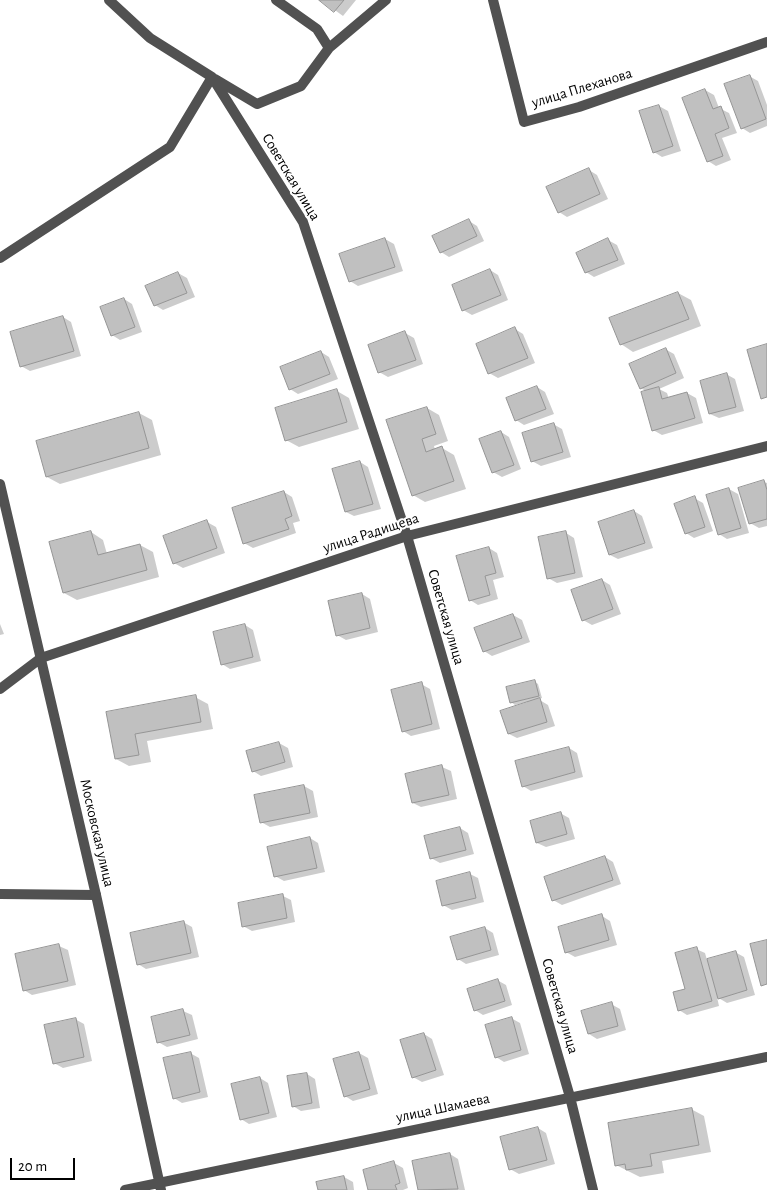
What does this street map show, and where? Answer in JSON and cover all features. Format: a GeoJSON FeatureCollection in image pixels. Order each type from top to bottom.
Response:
{"type":"FeatureCollection","features":[{"type":"Feature","properties":{"kind":"street"},"geometry":{"type":"LineString","coordinates":[[109,0],[150,38],[257,104],[300,86],[329,48],[386,0]]}},
{"type":"Feature","properties":{"kind":"street"},"geometry":{"type":"LineString","coordinates":[[276,0],[317,29],[329,48]]}},
{"type":"Feature","properties":{"kind":"street","name":"улица Плеханова"},"geometry":{"type":"LineString","coordinates":[[493,0],[524,122],[579,107],[767,42]]}},
{"type":"Feature","properties":{"kind":"street"},"geometry":{"type":"LineString","coordinates":[[0,258],[170,147],[212,77]]}},
{"type":"Feature","properties":{"kind":"street","name":"Советская улица"},"geometry":{"type":"LineString","coordinates":[[212,77],[303,222],[407,536],[570,1097],[593,1190]]}},
{"type":"Feature","properties":{"kind":"street","name":"улица Радищева"},"geometry":{"type":"LineString","coordinates":[[0,688],[41,658],[407,536],[767,446]]}},
{"type":"Feature","properties":{"kind":"street","name":"Московская улица"},"geometry":{"type":"LineString","coordinates":[[0,484],[96,895],[160,1187]]}},
{"type":"Feature","properties":{"kind":"street"},"geometry":{"type":"LineString","coordinates":[[0,894],[96,895]]}},
{"type":"Feature","properties":{"kind":"street","name":"улица Шамаева"},"geometry":{"type":"LineString","coordinates":[[125,1190],[160,1187],[570,1097],[767,1057]]}},
{"type":"Feature","properties":{"kind":"building"},"geometry":{"type":"Polygon","coordinates":[[[319,0],[344,0],[334,12],[319,0]]]}},
{"type":"Feature","properties":{"kind":"building"},"geometry":{"type":"Polygon","coordinates":[[[750,75],[766,119],[741,129],[724,84],[750,75]]]}},
{"type":"Feature","properties":{"kind":"building"},"geometry":{"type":"Polygon","coordinates":[[[705,89],[713,109],[721,106],[729,128],[715,134],[723,156],[707,162],[682,98],[705,89]]]}},
{"type":"Feature","properties":{"kind":"building"},"geometry":{"type":"Polygon","coordinates":[[[659,105],[673,146],[653,153],[639,111],[659,105]]]}},
{"type":"Feature","properties":{"kind":"building"},"geometry":{"type":"Polygon","coordinates":[[[589,168],[600,194],[558,213],[546,187],[589,168]]]}},
{"type":"Feature","properties":{"kind":"building"},"geometry":{"type":"Polygon","coordinates":[[[469,219],[477,236],[440,253],[432,236],[469,219]]]}},
{"type":"Feature","properties":{"kind":"building"},"geometry":{"type":"Polygon","coordinates":[[[385,238],[395,267],[349,282],[339,254],[385,238]]]}},
{"type":"Feature","properties":{"kind":"building"},"geometry":{"type":"Polygon","coordinates":[[[608,238],[618,260],[585,273],[576,253],[608,238]]]}},
{"type":"Feature","properties":{"kind":"building"},"geometry":{"type":"Polygon","coordinates":[[[490,269],[501,295],[462,311],[452,285],[490,269]]]}},
{"type":"Feature","properties":{"kind":"building"},"geometry":{"type":"Polygon","coordinates":[[[178,272],[187,293],[154,306],[145,286],[178,272]]]}},
{"type":"Feature","properties":{"kind":"building"},"geometry":{"type":"Polygon","coordinates":[[[678,292],[689,319],[620,345],[609,318],[678,292]]]}},
{"type":"Feature","properties":{"kind":"building"},"geometry":{"type":"Polygon","coordinates":[[[124,298],[135,327],[111,336],[100,307],[124,298]]]}},
{"type":"Feature","properties":{"kind":"building"},"geometry":{"type":"Polygon","coordinates":[[[63,316],[74,351],[20,367],[10,332],[63,316]]]}},
{"type":"Feature","properties":{"kind":"building"},"geometry":{"type":"Polygon","coordinates":[[[515,327],[528,358],[488,374],[476,344],[515,327]]]}},
{"type":"Feature","properties":{"kind":"building"},"geometry":{"type":"Polygon","coordinates":[[[405,331],[416,360],[378,373],[368,345],[405,331]]]}},
{"type":"Feature","properties":{"kind":"building"},"geometry":{"type":"Polygon","coordinates":[[[767,344],[767,397],[761,399],[747,350],[767,344]]]}},
{"type":"Feature","properties":{"kind":"building"},"geometry":{"type":"Polygon","coordinates":[[[666,348],[676,373],[640,389],[629,364],[666,348]]]}},
{"type":"Feature","properties":{"kind":"building"},"geometry":{"type":"Polygon","coordinates":[[[321,351],[330,374],[289,390],[280,367],[321,351]]]}},
{"type":"Feature","properties":{"kind":"building"},"geometry":{"type":"Polygon","coordinates":[[[727,373],[736,407],[709,414],[700,381],[727,373]]]}},
{"type":"Feature","properties":{"kind":"building"},"geometry":{"type":"Polygon","coordinates":[[[537,386],[546,409],[515,421],[506,398],[537,386]]]}},
{"type":"Feature","properties":{"kind":"building"},"geometry":{"type":"Polygon","coordinates":[[[659,387],[662,399],[687,392],[695,418],[652,431],[641,392],[659,387]]]}},
{"type":"Feature","properties":{"kind":"building"},"geometry":{"type":"Polygon","coordinates":[[[337,389],[347,422],[285,441],[275,408],[337,389]]]}},
{"type":"Feature","properties":{"kind":"building"},"geometry":{"type":"Polygon","coordinates":[[[427,407],[436,434],[422,439],[426,452],[442,446],[454,481],[412,496],[386,420],[427,407]]]}},
{"type":"Feature","properties":{"kind":"building"},"geometry":{"type":"Polygon","coordinates":[[[139,412],[149,448],[46,477],[36,441],[139,412]]]}},
{"type":"Feature","properties":{"kind":"building"},"geometry":{"type":"Polygon","coordinates":[[[554,423],[563,452],[531,462],[522,433],[554,423]]]}},
{"type":"Feature","properties":{"kind":"building"},"geometry":{"type":"Polygon","coordinates":[[[501,431],[514,465],[492,473],[479,439],[501,431]]]}},
{"type":"Feature","properties":{"kind":"building"},"geometry":{"type":"Polygon","coordinates":[[[360,461],[373,504],[345,512],[332,469],[360,461]]]}},
{"type":"Feature","properties":{"kind":"building"},"geometry":{"type":"Polygon","coordinates":[[[764,480],[767,490],[767,519],[749,524],[738,488],[764,480]]]}},
{"type":"Feature","properties":{"kind":"building"},"geometry":{"type":"Polygon","coordinates":[[[729,488],[741,528],[718,535],[706,495],[729,488]]]}},
{"type":"Feature","properties":{"kind":"building"},"geometry":{"type":"Polygon","coordinates":[[[284,491],[292,516],[285,519],[289,529],[243,544],[232,508],[284,491]]]}},
{"type":"Feature","properties":{"kind":"building"},"geometry":{"type":"Polygon","coordinates":[[[695,496],[705,527],[685,534],[674,504],[695,496]]]}},
{"type":"Feature","properties":{"kind":"building"},"geometry":{"type":"Polygon","coordinates":[[[634,510],[645,543],[609,555],[598,522],[634,510]]]}},
{"type":"Feature","properties":{"kind":"building"},"geometry":{"type":"Polygon","coordinates":[[[207,520],[217,548],[173,564],[163,536],[207,520]]]}},
{"type":"Feature","properties":{"kind":"building"},"geometry":{"type":"Polygon","coordinates":[[[91,531],[98,555],[140,544],[147,570],[63,593],[49,542],[91,531]]]}},
{"type":"Feature","properties":{"kind":"building"},"geometry":{"type":"Polygon","coordinates":[[[566,531],[575,573],[547,579],[538,537],[566,531]]]}},
{"type":"Feature","properties":{"kind":"building"},"geometry":{"type":"Polygon","coordinates":[[[489,547],[496,573],[485,576],[490,595],[469,601],[456,556],[489,547]]]}},
{"type":"Feature","properties":{"kind":"building"},"geometry":{"type":"Polygon","coordinates":[[[602,579],[613,609],[582,621],[571,590],[602,579]]]}},
{"type":"Feature","properties":{"kind":"building"},"geometry":{"type":"Polygon","coordinates":[[[362,593],[370,628],[336,636],[328,601],[362,593]]]}},
{"type":"Feature","properties":{"kind":"building"},"geometry":{"type":"Polygon","coordinates":[[[513,614],[522,638],[483,652],[474,628],[513,614]]]}},
{"type":"Feature","properties":{"kind":"building"},"geometry":{"type":"Polygon","coordinates":[[[245,624],[253,657],[221,665],[213,632],[245,624]]]}},
{"type":"Feature","properties":{"kind":"building"},"geometry":{"type":"Polygon","coordinates":[[[535,680],[539,696],[510,703],[506,687],[535,680]]]}},
{"type":"Feature","properties":{"kind":"building"},"geometry":{"type":"Polygon","coordinates":[[[422,682],[432,724],[402,732],[391,690],[422,682]]]}},
{"type":"Feature","properties":{"kind":"building"},"geometry":{"type":"Polygon","coordinates":[[[196,695],[201,722],[135,734],[139,755],[115,759],[106,712],[196,695]]]}},
{"type":"Feature","properties":{"kind":"building"},"geometry":{"type":"Polygon","coordinates":[[[540,698],[547,722],[508,734],[500,711],[540,698]]]}},
{"type":"Feature","properties":{"kind":"building"},"geometry":{"type":"Polygon","coordinates":[[[279,742],[285,762],[252,772],[246,751],[279,742]]]}},
{"type":"Feature","properties":{"kind":"building"},"geometry":{"type":"Polygon","coordinates":[[[569,747],[575,772],[522,787],[515,761],[569,747]]]}},
{"type":"Feature","properties":{"kind":"building"},"geometry":{"type":"Polygon","coordinates":[[[442,765],[449,795],[412,803],[405,774],[442,765]]]}},
{"type":"Feature","properties":{"kind":"building"},"geometry":{"type":"Polygon","coordinates":[[[304,785],[310,813],[260,823],[254,795],[304,785]]]}},
{"type":"Feature","properties":{"kind":"building"},"geometry":{"type":"Polygon","coordinates":[[[561,812],[567,834],[536,843],[530,821],[561,812]]]}},
{"type":"Feature","properties":{"kind":"building"},"geometry":{"type":"Polygon","coordinates":[[[460,827],[466,850],[430,859],[424,836],[460,827]]]}},
{"type":"Feature","properties":{"kind":"building"},"geometry":{"type":"Polygon","coordinates":[[[310,837],[317,868],[274,877],[267,847],[310,837]]]}},
{"type":"Feature","properties":{"kind":"building"},"geometry":{"type":"Polygon","coordinates":[[[605,856],[613,880],[552,901],[544,877],[605,856]]]}},
{"type":"Feature","properties":{"kind":"building"},"geometry":{"type":"Polygon","coordinates":[[[470,872],[476,898],[442,906],[436,881],[470,872]]]}},
{"type":"Feature","properties":{"kind":"building"},"geometry":{"type":"Polygon","coordinates":[[[283,894],[287,918],[242,927],[238,903],[283,894]]]}},
{"type":"Feature","properties":{"kind":"building"},"geometry":{"type":"Polygon","coordinates":[[[602,914],[609,940],[565,953],[558,927],[602,914]]]}},
{"type":"Feature","properties":{"kind":"building"},"geometry":{"type":"Polygon","coordinates":[[[184,921],[191,953],[137,965],[130,933],[184,921]]]}},
{"type":"Feature","properties":{"kind":"building"},"geometry":{"type":"Polygon","coordinates":[[[485,927],[491,950],[457,960],[450,937],[485,927]]]}},
{"type":"Feature","properties":{"kind":"building"},"geometry":{"type":"Polygon","coordinates":[[[767,940],[767,984],[761,986],[750,944],[767,940]]]}},
{"type":"Feature","properties":{"kind":"building"},"geometry":{"type":"Polygon","coordinates":[[[59,944],[68,981],[23,991],[15,954],[59,944]]]}},
{"type":"Feature","properties":{"kind":"building"},"geometry":{"type":"Polygon","coordinates":[[[697,947],[712,1001],[678,1011],[673,992],[685,989],[675,953],[697,947]]]}},
{"type":"Feature","properties":{"kind":"building"},"geometry":{"type":"Polygon","coordinates":[[[736,951],[747,990],[718,999],[707,959],[736,951]]]}},
{"type":"Feature","properties":{"kind":"building"},"geometry":{"type":"Polygon","coordinates":[[[498,979],[505,1001],[474,1011],[467,989],[498,979]]]}},
{"type":"Feature","properties":{"kind":"building"},"geometry":{"type":"Polygon","coordinates":[[[612,1002],[618,1026],[588,1034],[581,1011],[612,1002]]]}},
{"type":"Feature","properties":{"kind":"building"},"geometry":{"type":"Polygon","coordinates":[[[183,1009],[190,1035],[157,1043],[151,1017],[183,1009]]]}},
{"type":"Feature","properties":{"kind":"building"},"geometry":{"type":"Polygon","coordinates":[[[512,1017],[521,1050],[495,1058],[485,1025],[512,1017]]]}},
{"type":"Feature","properties":{"kind":"building"},"geometry":{"type":"Polygon","coordinates":[[[76,1018],[84,1057],[53,1064],[44,1025],[76,1018]]]}},
{"type":"Feature","properties":{"kind":"building"},"geometry":{"type":"Polygon","coordinates":[[[424,1033],[436,1070],[412,1078],[400,1040],[424,1033]]]}},
{"type":"Feature","properties":{"kind":"building"},"geometry":{"type":"Polygon","coordinates":[[[191,1052],[200,1092],[173,1099],[163,1058],[191,1052]]]}},
{"type":"Feature","properties":{"kind":"building"},"geometry":{"type":"Polygon","coordinates":[[[359,1052],[370,1089],[344,1097],[333,1059],[359,1052]]]}},
{"type":"Feature","properties":{"kind":"building"},"geometry":{"type":"Polygon","coordinates":[[[307,1073],[312,1103],[292,1107],[287,1076],[307,1073]]]}},
{"type":"Feature","properties":{"kind":"building"},"geometry":{"type":"Polygon","coordinates":[[[260,1077],[269,1113],[240,1120],[231,1084],[260,1077]]]}},
{"type":"Feature","properties":{"kind":"building"},"geometry":{"type":"Polygon","coordinates":[[[692,1108],[699,1145],[650,1154],[652,1166],[626,1170],[625,1164],[615,1166],[608,1123],[692,1108]]]}},
{"type":"Feature","properties":{"kind":"building"},"geometry":{"type":"Polygon","coordinates":[[[538,1127],[547,1160],[509,1170],[500,1137],[538,1127]]]}},
{"type":"Feature","properties":{"kind":"building"},"geometry":{"type":"Polygon","coordinates":[[[450,1153],[458,1189],[418,1190],[412,1161],[450,1153]]]}},
{"type":"Feature","properties":{"kind":"building"},"geometry":{"type":"Polygon","coordinates":[[[394,1161],[400,1183],[395,1185],[397,1190],[368,1190],[363,1170],[394,1161]]]}},
{"type":"Feature","properties":{"kind":"building"},"geometry":{"type":"Polygon","coordinates":[[[344,1176],[347,1190],[318,1190],[316,1182],[344,1176]]]}}]}
